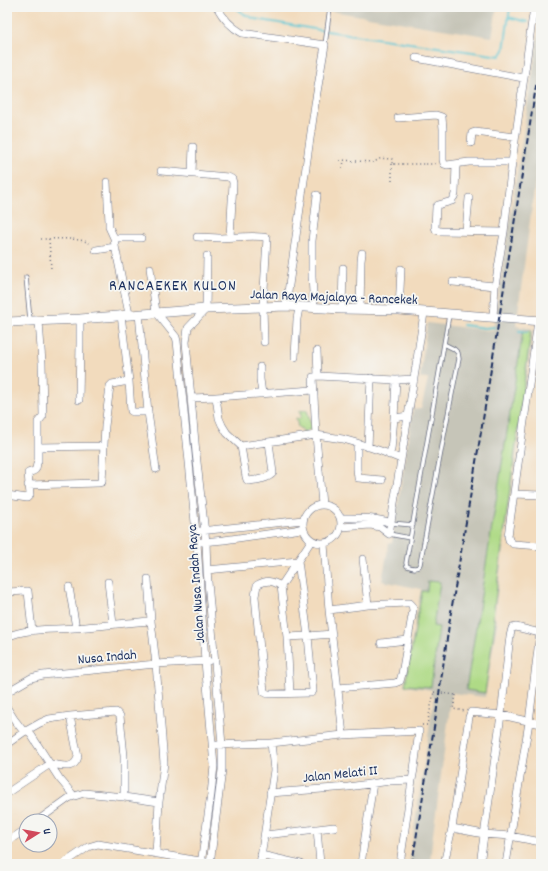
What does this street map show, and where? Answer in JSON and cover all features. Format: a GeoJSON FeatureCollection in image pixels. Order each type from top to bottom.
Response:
{"type":"FeatureCollection","features":[{"type":"Feature","properties":{"kind":"main road","name":"Jalan Raya Majalaya - Rancekek"},"geometry":{"type":"LineString","coordinates":[[7,322],[80,319],[206,309],[286,306],[299,308],[399,310],[540,321]]}},
{"type":"Feature","properties":{"kind":"street"},"geometry":{"type":"LineString","coordinates":[[217,7],[224,20],[242,33],[326,42],[315,104],[286,306]]}},
{"type":"Feature","properties":{"kind":"street"},"geometry":{"type":"LineString","coordinates":[[493,317],[495,286],[504,232],[515,137],[534,7]]}},
{"type":"Feature","properties":{"kind":"street"},"geometry":{"type":"LineString","coordinates":[[416,58],[458,67],[524,78]]}},
{"type":"Feature","properties":{"kind":"street"},"geometry":{"type":"LineString","coordinates":[[398,118],[436,115],[442,117],[444,164],[447,165],[469,162],[512,162]]}},
{"type":"Feature","properties":{"kind":"street"},"geometry":{"type":"LineString","coordinates":[[471,143],[472,133],[474,132],[515,137]]}},
{"type":"Feature","properties":{"kind":"street"},"geometry":{"type":"LineString","coordinates":[[192,173],[193,147]]}},
{"type":"Feature","properties":{"kind":"street"},"geometry":{"type":"LineString","coordinates":[[456,164],[455,194],[450,202],[437,206],[436,230],[504,232]]}},
{"type":"Feature","properties":{"kind":"street"},"geometry":{"type":"LineString","coordinates":[[161,171],[228,177],[232,179],[230,237]]}},
{"type":"Feature","properties":{"kind":"street"},"geometry":{"type":"LineString","coordinates":[[107,182],[109,227],[114,238],[125,315],[132,412],[148,412]]}},
{"type":"Feature","properties":{"kind":"street"},"geometry":{"type":"LineString","coordinates":[[314,308],[312,241],[317,195]]}},
{"type":"Feature","properties":{"kind":"street"},"geometry":{"type":"LineString","coordinates":[[466,231],[469,198]]}},
{"type":"Feature","properties":{"kind":"street"},"geometry":{"type":"LineString","coordinates":[[197,237],[267,238],[263,307],[264,342]]}},
{"type":"Feature","properties":{"kind":"street"},"geometry":{"type":"LineString","coordinates":[[114,238],[141,238]]}},
{"type":"Feature","properties":{"kind":"street"},"geometry":{"type":"LineString","coordinates":[[96,250],[115,247]]}},
{"type":"Feature","properties":{"kind":"street"},"geometry":{"type":"LineString","coordinates":[[360,310],[362,253]]}},
{"type":"Feature","properties":{"kind":"street"},"geometry":{"type":"LineString","coordinates":[[206,309],[207,256]]}},
{"type":"Feature","properties":{"kind":"street"},"geometry":{"type":"LineString","coordinates":[[150,268],[156,312]]}},
{"type":"Feature","properties":{"kind":"street"},"geometry":{"type":"LineString","coordinates":[[342,309],[343,268]]}},
{"type":"Feature","properties":{"kind":"street"},"geometry":{"type":"LineString","coordinates":[[399,310],[401,268]]}},
{"type":"Feature","properties":{"kind":"street"},"geometry":{"type":"LineString","coordinates":[[453,282],[495,286]]}},
{"type":"Feature","properties":{"kind":"street"},"geometry":{"type":"LineString","coordinates":[[295,357],[299,308]]}},
{"type":"Feature","properties":{"kind":"street","name":"Jalan Nusa Indah Raya"},"geometry":{"type":"LineString","coordinates":[[206,309],[188,328],[186,342],[206,542],[214,660],[222,745],[222,770],[210,864]]}},
{"type":"Feature","properties":{"kind":"street","name":"Jalan Nusa Indah Raya"},"geometry":{"type":"LineString","coordinates":[[156,312],[176,337],[177,341],[196,532],[214,766],[202,862]]}},
{"type":"Feature","properties":{"kind":"street"},"geometry":{"type":"LineString","coordinates":[[390,534],[424,313]]}},
{"type":"Feature","properties":{"kind":"street"},"geometry":{"type":"LineString","coordinates":[[140,314],[148,412],[156,469]]}},
{"type":"Feature","properties":{"kind":"street"},"geometry":{"type":"LineString","coordinates":[[79,400],[80,319]]}},
{"type":"Feature","properties":{"kind":"street"},"geometry":{"type":"LineString","coordinates":[[7,495],[26,498],[30,495],[28,473],[36,469],[36,464],[38,461],[38,422],[43,416],[42,363],[35,321]]}},
{"type":"Feature","properties":{"kind":"street"},"geometry":{"type":"LineString","coordinates":[[540,321],[508,536],[509,540],[513,544],[541,546]]}},
{"type":"Feature","properties":{"kind":"street"},"geometry":{"type":"LineString","coordinates":[[317,351],[318,376]]}},
{"type":"Feature","properties":{"kind":"street"},"geometry":{"type":"LineString","coordinates":[[260,367],[262,394]]}},
{"type":"Feature","properties":{"kind":"street"},"geometry":{"type":"LineString","coordinates":[[322,504],[313,377],[396,380],[414,379]]}},
{"type":"Feature","properties":{"kind":"street"},"geometry":{"type":"LineString","coordinates":[[368,447],[371,378]]}},
{"type":"Feature","properties":{"kind":"street"},"geometry":{"type":"LineString","coordinates":[[389,454],[391,450],[396,380]]}},
{"type":"Feature","properties":{"kind":"street"},"geometry":{"type":"LineString","coordinates":[[28,485],[101,483],[103,446],[110,386],[112,384],[129,381]]}},
{"type":"Feature","properties":{"kind":"street"},"geometry":{"type":"LineString","coordinates":[[191,398],[314,390]]}},
{"type":"Feature","properties":{"kind":"street"},"geometry":{"type":"LineString","coordinates":[[216,397],[219,418],[227,433],[241,446],[246,477],[250,482],[271,476],[273,473],[269,442]]}},
{"type":"Feature","properties":{"kind":"street"},"geometry":{"type":"LineString","coordinates":[[394,418],[408,416]]}},
{"type":"Feature","properties":{"kind":"street"},"geometry":{"type":"LineString","coordinates":[[241,446],[316,436],[337,438],[357,443],[389,454],[401,460]]}},
{"type":"Feature","properties":{"kind":"street"},"geometry":{"type":"LineString","coordinates":[[357,443],[358,478],[382,480]]}},
{"type":"Feature","properties":{"kind":"street"},"geometry":{"type":"LineString","coordinates":[[38,448],[103,446]]}},
{"type":"Feature","properties":{"kind":"street"},"geometry":{"type":"LineString","coordinates":[[188,453],[196,453]]}},
{"type":"Feature","properties":{"kind":"street"},"geometry":{"type":"LineString","coordinates":[[514,494],[541,495]]}},
{"type":"Feature","properties":{"kind":"street"},"geometry":{"type":"LineString","coordinates":[[322,504],[333,508],[341,518],[340,533],[336,538],[324,544],[311,540],[306,536],[303,528],[303,520],[307,511],[317,505],[322,504]]}},
{"type":"Feature","properties":{"kind":"street"},"geometry":{"type":"LineString","coordinates":[[341,518],[371,518],[391,522]]}},
{"type":"Feature","properties":{"kind":"street"},"geometry":{"type":"LineString","coordinates":[[196,532],[303,520]]}},
{"type":"Feature","properties":{"kind":"street"},"geometry":{"type":"LineString","coordinates":[[341,527],[370,525],[380,527],[390,534]]}},
{"type":"Feature","properties":{"kind":"street"},"geometry":{"type":"LineString","coordinates":[[196,543],[303,528]]}},
{"type":"Feature","properties":{"kind":"street"},"geometry":{"type":"LineString","coordinates":[[290,693],[287,637],[281,586],[311,540]]}},
{"type":"Feature","properties":{"kind":"street"},"geometry":{"type":"LineString","coordinates":[[324,544],[329,610],[343,735]]}},
{"type":"Feature","properties":{"kind":"street"},"geometry":{"type":"LineString","coordinates":[[363,559],[368,605]]}},
{"type":"Feature","properties":{"kind":"street"},"geometry":{"type":"LineString","coordinates":[[207,570],[298,560]]}},
{"type":"Feature","properties":{"kind":"street"},"geometry":{"type":"LineString","coordinates":[[281,586],[274,582],[264,581],[257,585],[255,596],[264,692],[268,694],[310,693],[313,691],[308,636],[298,560]]}},
{"type":"Feature","properties":{"kind":"street"},"geometry":{"type":"LineString","coordinates":[[148,579],[164,763],[156,853]]}},
{"type":"Feature","properties":{"kind":"street"},"geometry":{"type":"LineString","coordinates":[[108,582],[113,624]]}},
{"type":"Feature","properties":{"kind":"street"},"geometry":{"type":"LineString","coordinates":[[69,587],[76,628]]}},
{"type":"Feature","properties":{"kind":"street"},"geometry":{"type":"LineString","coordinates":[[7,592],[27,590],[32,631]]}},
{"type":"Feature","properties":{"kind":"street"},"geometry":{"type":"LineString","coordinates":[[329,610],[368,605],[406,603],[410,603],[413,610],[400,681],[395,683],[338,688]]}},
{"type":"Feature","properties":{"kind":"street"},"geometry":{"type":"LineString","coordinates":[[7,637],[14,634],[32,631],[151,621]]}},
{"type":"Feature","properties":{"kind":"street"},"geometry":{"type":"LineString","coordinates":[[506,864],[529,722],[541,624]]}},
{"type":"Feature","properties":{"kind":"street"},"geometry":{"type":"LineString","coordinates":[[480,864],[512,628],[516,627],[540,633]]}},
{"type":"Feature","properties":{"kind":"street"},"geometry":{"type":"LineString","coordinates":[[287,637],[332,634]]}},
{"type":"Feature","properties":{"kind":"street"},"geometry":{"type":"LineString","coordinates":[[381,643],[407,640]]}},
{"type":"Feature","properties":{"kind":"street","name":"Nusa Indah"},"geometry":{"type":"LineString","coordinates":[[7,692],[31,678],[43,675],[214,660]]}},
{"type":"Feature","properties":{"kind":"street"},"geometry":{"type":"LineString","coordinates":[[7,708],[74,796]]}},
{"type":"Feature","properties":{"kind":"street"},"geometry":{"type":"LineString","coordinates":[[7,744],[26,731],[49,719],[116,712],[120,716],[124,756],[124,796]]}},
{"type":"Feature","properties":{"kind":"street"},"geometry":{"type":"LineString","coordinates":[[444,864],[452,828],[468,717],[471,712],[501,715],[541,724]]}},
{"type":"Feature","properties":{"kind":"street"},"geometry":{"type":"LineString","coordinates":[[7,793],[50,764],[70,767],[75,764],[78,757],[70,716]]}},
{"type":"Feature","properties":{"kind":"street"},"geometry":{"type":"LineString","coordinates":[[213,745],[271,743],[343,735],[419,731],[400,864]]}},
{"type":"Feature","properties":{"kind":"street"},"geometry":{"type":"LineString","coordinates":[[260,864],[274,770],[271,743]]}},
{"type":"Feature","properties":{"kind":"street","name":"Jalan Melati II"},"geometry":{"type":"LineString","coordinates":[[270,793],[412,780]]}},
{"type":"Feature","properties":{"kind":"street"},"geometry":{"type":"LineString","coordinates":[[361,864],[373,783]]}},
{"type":"Feature","properties":{"kind":"street"},"geometry":{"type":"LineString","coordinates":[[48,813],[68,798],[84,793],[124,796],[160,802]]}},
{"type":"Feature","properties":{"kind":"street"},"geometry":{"type":"LineString","coordinates":[[265,835],[334,827]]}},
{"type":"Feature","properties":{"kind":"street"},"geometry":{"type":"LineString","coordinates":[[452,828],[541,842]]}},
{"type":"Feature","properties":{"kind":"street"},"geometry":{"type":"LineString","coordinates":[[317,829],[320,864]]}},
{"type":"Feature","properties":{"kind":"street"},"geometry":{"type":"LineString","coordinates":[[7,842],[18,834]]}},
{"type":"Feature","properties":{"kind":"street"},"geometry":{"type":"LineString","coordinates":[[63,864],[88,846],[98,844],[156,853],[210,864]]}},
{"type":"Feature","properties":{"kind":"street"},"geometry":{"type":"LineString","coordinates":[[261,855],[301,864]]}},
{"type":"Feature","properties":{"kind":"lane"},"geometry":{"type":"LineString","coordinates":[[326,42],[330,7]]}},
{"type":"Feature","properties":{"kind":"lane"},"geometry":{"type":"LineString","coordinates":[[26,277],[35,321]]}},
{"type":"Feature","properties":{"kind":"lane"},"geometry":{"type":"LineString","coordinates":[[444,344],[454,349],[458,353],[459,359],[420,564],[418,568],[410,567],[407,566],[406,563],[449,315]]}},
{"type":"Feature","properties":{"kind":"lane"},"geometry":{"type":"LineString","coordinates":[[391,522],[413,525]]}},
{"type":"Feature","properties":{"kind":"lane"},"geometry":{"type":"LineString","coordinates":[[390,534],[410,538]]}},
{"type":"Feature","properties":{"kind":"path"},"geometry":{"type":"LineString","coordinates":[[340,160],[372,162],[378,159],[392,159],[392,181]]}},
{"type":"Feature","properties":{"kind":"path"},"geometry":{"type":"LineString","coordinates":[[343,168],[344,160]]}},
{"type":"Feature","properties":{"kind":"path"},"geometry":{"type":"LineString","coordinates":[[392,164],[444,164]]}},
{"type":"Feature","properties":{"kind":"path"},"geometry":{"type":"LineString","coordinates":[[41,239],[67,239],[88,242],[93,244],[96,250]]}},
{"type":"Feature","properties":{"kind":"path"},"geometry":{"type":"LineString","coordinates":[[49,239],[51,269]]}},
{"type":"Feature","properties":{"kind":"path"},"geometry":{"type":"LineString","coordinates":[[419,731],[420,725],[427,725],[434,692],[456,695],[453,709],[471,712]]}},
{"type":"Feature","properties":{"kind":"shaded area"},"geometry":{"type":"Polygon","coordinates":[[[306,7],[497,7],[492,37],[306,7]]]}},
{"type":"Feature","properties":{"kind":"shaded area"},"geometry":{"type":"Polygon","coordinates":[[[541,18],[541,138],[516,326],[533,329],[494,616],[497,623],[485,697],[452,693],[430,864],[409,864],[434,697],[431,696],[432,690],[404,686],[421,589],[382,581],[389,543],[392,543],[413,409],[421,409],[428,379],[420,378],[427,323],[493,331],[541,18]]]}},
{"type":"Feature","properties":{"kind":"green space"},"geometry":{"type":"Polygon","coordinates":[[[523,331],[531,331],[493,616],[495,624],[485,693],[466,690],[523,331]]]}},
{"type":"Feature","properties":{"kind":"green space"},"geometry":{"type":"Polygon","coordinates":[[[307,410],[312,430],[307,430],[304,434],[303,430],[298,427],[296,418],[300,419],[301,414],[299,411],[307,410]]]}},
{"type":"Feature","properties":{"kind":"green space"},"geometry":{"type":"Polygon","coordinates":[[[428,581],[440,582],[433,626],[439,627],[431,687],[405,685],[422,591],[427,591],[428,581]]]}},
{"type":"Feature","properties":{"kind":"waterway"},"geometry":{"type":"LineString","coordinates":[[235,7],[244,14],[255,19],[500,56],[504,50],[510,7]]}},
{"type":"Feature","properties":{"kind":"waterway"},"geometry":{"type":"LineString","coordinates":[[508,17],[528,22]]}},
{"type":"Feature","properties":{"kind":"waterway"},"geometry":{"type":"LineString","coordinates":[[537,22],[541,23]]}},
{"type":"Feature","properties":{"kind":"waterway"},"geometry":{"type":"LineString","coordinates":[[463,325],[485,328],[494,327]]}},
{"type":"Feature","properties":{"kind":"waterway"},"geometry":{"type":"LineString","coordinates":[[519,331],[527,332]]}},
{"type":"Feature","properties":{"kind":"railway"},"geometry":{"type":"LineString","coordinates":[[412,864],[450,618],[541,55]]}},
{"type":"Feature","properties":{"kind":"district","name":"RANCAEKEK KULON"},"geometry":{"type":"Point","coordinates":[173,284]}}]}
